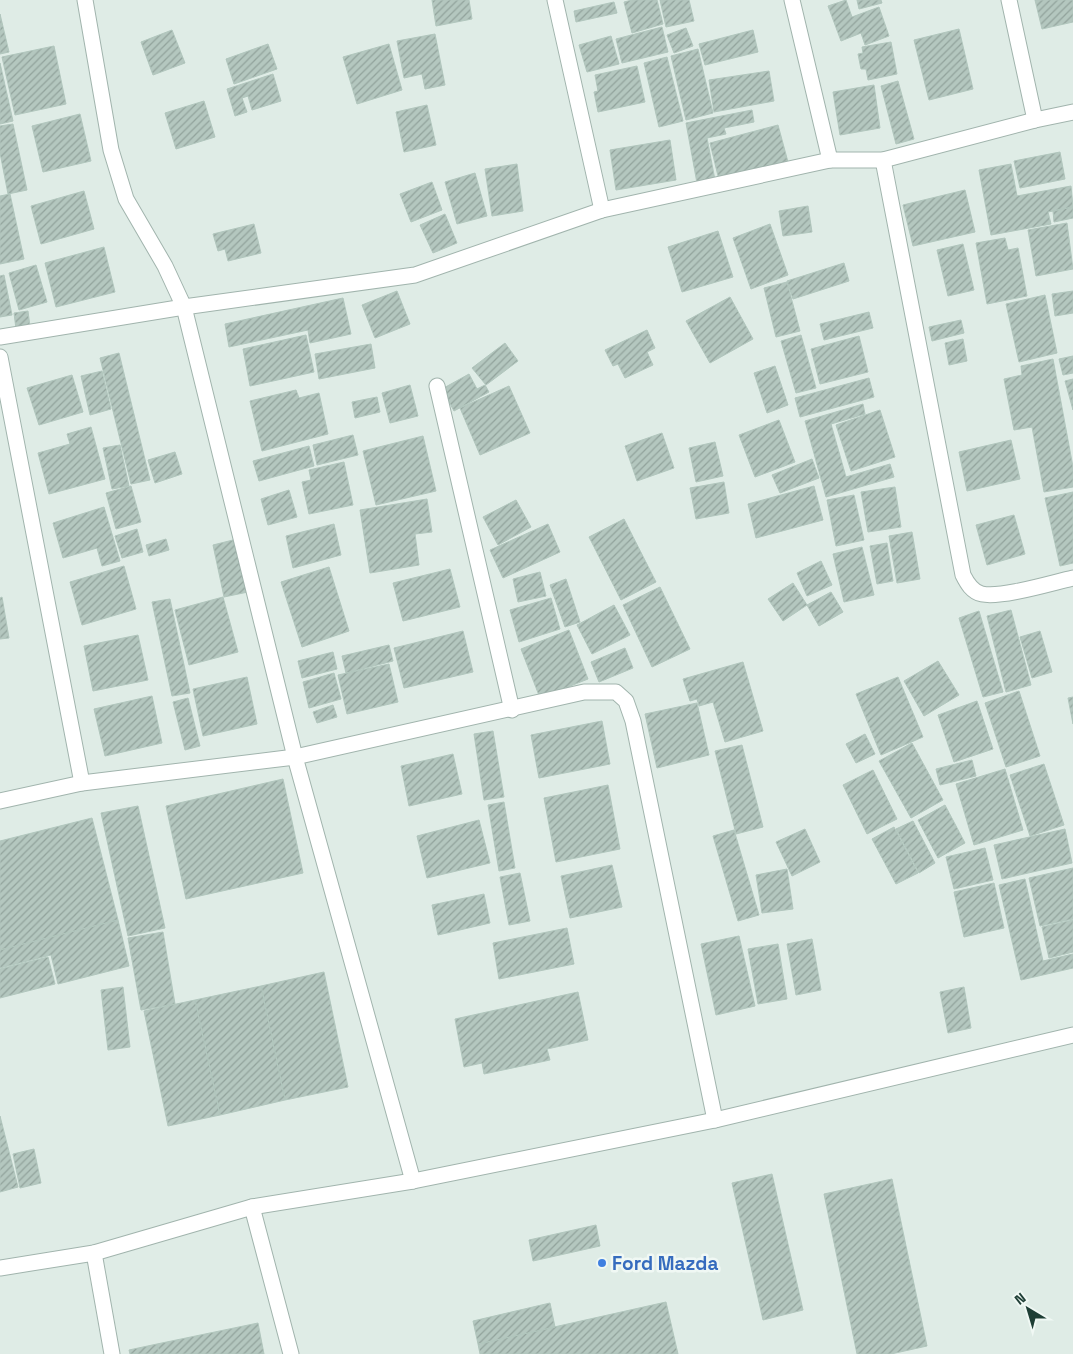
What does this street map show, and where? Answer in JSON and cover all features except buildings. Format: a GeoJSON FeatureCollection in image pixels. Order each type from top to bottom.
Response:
{"type":"FeatureCollection","features":[{"type":"Feature","properties":{"kind":"street"},"geometry":{"type":"LineString","coordinates":[[84,0],[111,150],[126,199],[166,266],[184,307],[295,757],[413,1181]]}},
{"type":"Feature","properties":{"kind":"street"},"geometry":{"type":"LineString","coordinates":[[555,0],[602,210]]}},
{"type":"Feature","properties":{"kind":"street"},"geometry":{"type":"LineString","coordinates":[[792,0],[830,160]]}},
{"type":"Feature","properties":{"kind":"street"},"geometry":{"type":"LineString","coordinates":[[1010,0],[1035,120]]}},
{"type":"Feature","properties":{"kind":"street"},"geometry":{"type":"LineString","coordinates":[[0,337],[184,307],[415,275],[602,210],[830,160],[883,160],[1035,120],[1073,112]]}},
{"type":"Feature","properties":{"kind":"street"},"geometry":{"type":"LineString","coordinates":[[883,160],[963,575],[970,587],[981,594],[1014,592],[1073,578]]}},
{"type":"Feature","properties":{"kind":"street"},"geometry":{"type":"LineString","coordinates":[[0,357],[82,783]]}},
{"type":"Feature","properties":{"kind":"street"},"geometry":{"type":"LineString","coordinates":[[437,386],[512,710]]}},
{"type":"Feature","properties":{"kind":"street"},"geometry":{"type":"LineString","coordinates":[[0,801],[82,783],[295,757],[512,710],[584,692],[608,690],[616,692],[626,701],[633,721],[715,1120]]}},
{"type":"Feature","properties":{"kind":"street"},"geometry":{"type":"LineString","coordinates":[[0,1268],[94,1253],[252,1207],[413,1181],[715,1120],[1073,1035]]}},
{"type":"Feature","properties":{"kind":"street"},"geometry":{"type":"LineString","coordinates":[[252,1207],[291,1354]]}},
{"type":"Feature","properties":{"kind":"street"},"geometry":{"type":"LineString","coordinates":[[94,1253],[112,1354]]}},
{"type":"Feature","properties":{"kind":"place","name":"Ford Mazda"},"geometry":{"type":"Point","coordinates":[602,1263]}}]}
